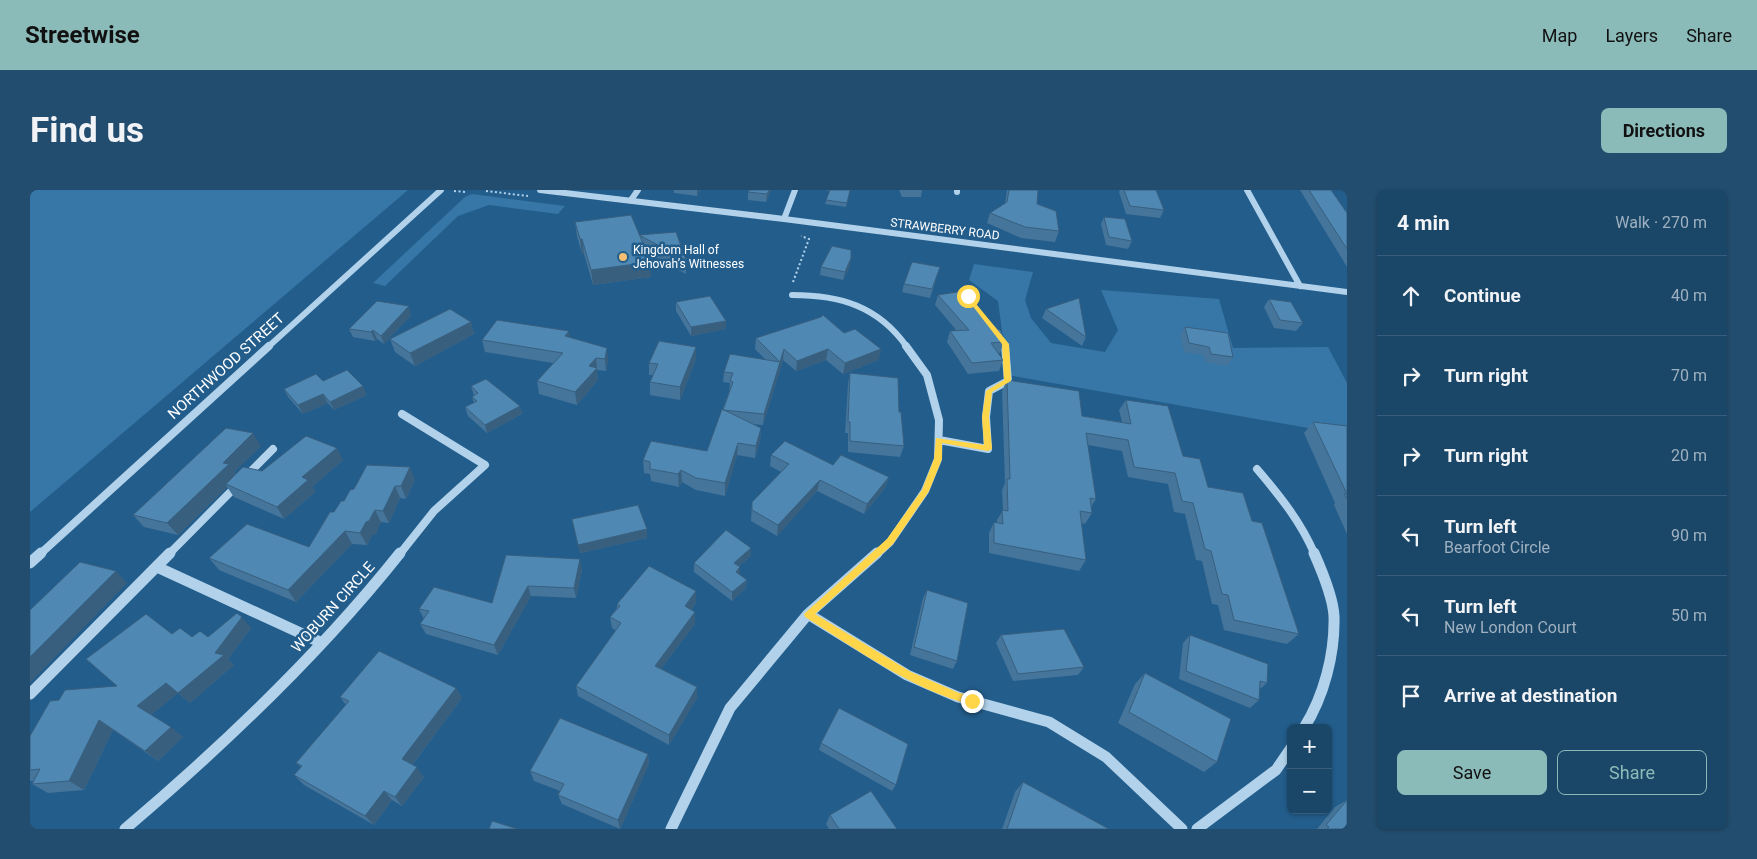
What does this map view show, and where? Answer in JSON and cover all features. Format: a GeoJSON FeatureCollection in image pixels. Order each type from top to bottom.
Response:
{"type":"FeatureCollection","features":[{"type":"Feature","properties":{"kind":"street","name":"NORTHWOOD STREET"},"geometry":{"type":"LineString","coordinates":[[30,563],[441,190]]}},
{"type":"Feature","properties":{"kind":"street","name":"STRAWBERRY ROAD"},"geometry":{"type":"LineString","coordinates":[[540,190],[784,219],[1347,292]]}},
{"type":"Feature","properties":{"kind":"street"},"geometry":{"type":"LineString","coordinates":[[632,200],[638,190]]}},
{"type":"Feature","properties":{"kind":"street"},"geometry":{"type":"LineString","coordinates":[[784,219],[795,190]]}},
{"type":"Feature","properties":{"kind":"street"},"geometry":{"type":"LineString","coordinates":[[1247,190],[1300,286]]}},
{"type":"Feature","properties":{"kind":"street"},"geometry":{"type":"LineString","coordinates":[[671,829],[730,708],[808,614],[890,542],[925,491],[938,459],[939,420],[927,375],[896,331],[866,310],[845,300],[821,295],[792,295]]}},
{"type":"Feature","properties":{"kind":"street"},"geometry":{"type":"LineString","coordinates":[[938,440],[988,449],[986,417],[989,391],[1008,381],[1005,344],[992,325]]}},
{"type":"Feature","properties":{"kind":"street","name":"WOBURN CIRCLE"},"geometry":{"type":"LineString","coordinates":[[125,829],[188,775],[307,660],[382,576],[434,511],[485,465],[402,414]]}},
{"type":"Feature","properties":{"kind":"street"},"geometry":{"type":"LineString","coordinates":[[30,694],[274,449]]}},
{"type":"Feature","properties":{"kind":"street"},"geometry":{"type":"LineString","coordinates":[[1257,469],[1290,508],[1307,536],[1324,576],[1334,615],[1330,665],[1311,717],[1307,724]]}},
{"type":"Feature","properties":{"kind":"street"},"geometry":{"type":"LineString","coordinates":[[157,568],[322,643]]}},
{"type":"Feature","properties":{"kind":"street"},"geometry":{"type":"LineString","coordinates":[[808,614],[907,675],[958,697],[1049,722],[1106,756],[1182,829]]}},
{"type":"Feature","properties":{"kind":"street"},"geometry":{"type":"LineString","coordinates":[[1197,829],[1276,770],[1287,754]]}},
{"type":"Feature","properties":{"kind":"path"},"geometry":{"type":"LineString","coordinates":[[792,295],[794,277],[809,239],[797,235]]}},
{"type":"Feature","properties":{"kind":"shaded area"},"geometry":{"type":"Polygon","coordinates":[[[30,190],[408,190],[30,512],[30,190]]]}},
{"type":"Feature","properties":{"kind":"shaded area"},"geometry":{"type":"Polygon","coordinates":[[[472,194],[565,206],[558,214],[489,205],[458,216],[385,286],[373,283],[465,197],[472,194]]]}},
{"type":"Feature","properties":{"kind":"shaded area"},"geometry":{"type":"Polygon","coordinates":[[[974,264],[1033,272],[1025,300],[1031,318],[1051,343],[1105,352],[1118,330],[1101,290],[1219,299],[1233,348],[1328,347],[1347,383],[1347,435],[1008,375],[998,301],[969,280],[974,264]]]}},
{"type":"Feature","properties":{"kind":"building"},"geometry":{"type":"Polygon","coordinates":[[[749,190],[769,190],[767,194],[748,192],[749,190]]]}},
{"type":"Feature","properties":{"kind":"building"},"geometry":{"type":"Polygon","coordinates":[[[830,190],[850,190],[847,203],[826,200],[830,190]]]}},
{"type":"Feature","properties":{"kind":"building"},"geometry":{"type":"Polygon","coordinates":[[[1009,190],[1038,190],[1037,204],[1056,211],[1059,231],[1025,227],[990,213],[1007,202],[1009,190]]]}},
{"type":"Feature","properties":{"kind":"building"},"geometry":{"type":"Polygon","coordinates":[[[1124,190],[1156,190],[1164,210],[1130,206],[1124,190]]]}},
{"type":"Feature","properties":{"kind":"building"},"geometry":{"type":"Polygon","coordinates":[[[1309,190],[1331,190],[1347,213],[1347,249],[1309,190]]]}},
{"type":"Feature","properties":{"kind":"building","name":"Kingdom Hall of Jehovah’s Witnesses"},"geometry":{"type":"Polygon","coordinates":[[[631,215],[651,262],[591,270],[575,222],[631,215]]]}},
{"type":"Feature","properties":{"kind":"building"},"geometry":{"type":"Polygon","coordinates":[[[1104,217],[1125,219],[1132,241],[1109,237],[1104,217]]]}},
{"type":"Feature","properties":{"kind":"building"},"geometry":{"type":"Polygon","coordinates":[[[676,232],[686,260],[639,235],[676,232]]]}},
{"type":"Feature","properties":{"kind":"building"},"geometry":{"type":"Polygon","coordinates":[[[832,246],[851,250],[851,258],[845,272],[821,267],[832,246]]]}},
{"type":"Feature","properties":{"kind":"building"},"geometry":{"type":"Polygon","coordinates":[[[912,262],[940,267],[932,289],[904,284],[912,262]]]}},
{"type":"Feature","properties":{"kind":"building"},"geometry":{"type":"Polygon","coordinates":[[[963,291],[1003,335],[1004,342],[991,343],[1003,360],[972,363],[950,331],[969,330],[938,295],[963,291]]]}},
{"type":"Feature","properties":{"kind":"building"},"geometry":{"type":"Polygon","coordinates":[[[710,296],[726,321],[691,327],[676,302],[710,296]]]}},
{"type":"Feature","properties":{"kind":"building"},"geometry":{"type":"Polygon","coordinates":[[[1079,298],[1086,337],[1046,309],[1079,298]]]}},
{"type":"Feature","properties":{"kind":"building"},"geometry":{"type":"Polygon","coordinates":[[[1269,299],[1291,302],[1303,323],[1280,320],[1269,299]]]}},
{"type":"Feature","properties":{"kind":"building"},"geometry":{"type":"Polygon","coordinates":[[[377,301],[409,306],[381,336],[373,330],[371,332],[349,329],[377,301]]]}},
{"type":"Feature","properties":{"kind":"building"},"geometry":{"type":"Polygon","coordinates":[[[450,309],[471,322],[410,353],[390,339],[450,309]]]}},
{"type":"Feature","properties":{"kind":"building"},"geometry":{"type":"Polygon","coordinates":[[[823,315],[844,333],[855,329],[881,349],[845,363],[828,349],[797,361],[784,349],[780,362],[756,338],[823,315]]]}},
{"type":"Feature","properties":{"kind":"building"},"geometry":{"type":"Polygon","coordinates":[[[497,320],[569,331],[565,336],[607,348],[605,359],[596,358],[589,366],[597,368],[575,392],[537,381],[563,353],[482,340],[497,320]]]}},
{"type":"Feature","properties":{"kind":"building"},"geometry":{"type":"Polygon","coordinates":[[[1185,327],[1228,333],[1233,357],[1211,354],[1209,347],[1189,343],[1185,327]]]}},
{"type":"Feature","properties":{"kind":"building"},"geometry":{"type":"Polygon","coordinates":[[[659,341],[696,347],[680,387],[650,382],[658,364],[649,363],[659,341]]]}},
{"type":"Feature","properties":{"kind":"building"},"geometry":{"type":"Polygon","coordinates":[[[730,354],[780,362],[764,414],[723,410],[733,382],[730,381],[733,373],[724,372],[730,354]]]}},
{"type":"Feature","properties":{"kind":"building"},"geometry":{"type":"Polygon","coordinates":[[[347,370],[363,386],[330,402],[323,394],[298,405],[284,389],[316,374],[323,381],[347,370]]]}},
{"type":"Feature","properties":{"kind":"building"},"geometry":{"type":"Polygon","coordinates":[[[850,373],[898,378],[899,412],[901,412],[904,446],[850,441],[850,422],[848,422],[850,373]]]}},
{"type":"Feature","properties":{"kind":"building"},"geometry":{"type":"Polygon","coordinates":[[[486,379],[520,406],[485,425],[465,407],[477,401],[472,397],[478,393],[471,386],[486,379]]]}},
{"type":"Feature","properties":{"kind":"building"},"geometry":{"type":"Polygon","coordinates":[[[1007,380],[1079,391],[1082,416],[1131,424],[1126,400],[1168,406],[1183,456],[1200,459],[1208,487],[1243,493],[1252,521],[1262,523],[1299,634],[1234,620],[1228,595],[1222,594],[1211,551],[1205,549],[1193,503],[1182,501],[1175,473],[1134,467],[1128,440],[1086,433],[1096,499],[1090,498],[1092,513],[1080,511],[1086,560],[994,543],[994,522],[1003,524],[1002,510],[1008,511],[1007,479],[1010,479],[1007,380]]]}},
{"type":"Feature","properties":{"kind":"building"},"geometry":{"type":"Polygon","coordinates":[[[722,409],[761,428],[756,446],[738,443],[725,483],[696,478],[681,470],[678,474],[650,469],[650,462],[643,460],[651,441],[707,451],[722,409]]]}},
{"type":"Feature","properties":{"kind":"building"},"geometry":{"type":"Polygon","coordinates":[[[1313,422],[1347,426],[1347,494],[1313,422]]]}},
{"type":"Feature","properties":{"kind":"building"},"geometry":{"type":"Polygon","coordinates":[[[226,428],[253,433],[223,463],[229,464],[167,523],[133,515],[226,428]]]}},
{"type":"Feature","properties":{"kind":"building"},"geometry":{"type":"Polygon","coordinates":[[[306,436],[337,448],[302,477],[308,480],[277,507],[226,484],[243,467],[262,471],[306,436]]]}},
{"type":"Feature","properties":{"kind":"building"},"geometry":{"type":"Polygon","coordinates":[[[785,441],[833,465],[841,455],[889,477],[867,504],[820,480],[778,525],[752,510],[752,502],[789,464],[771,455],[785,441]]]}},
{"type":"Feature","properties":{"kind":"building"},"geometry":{"type":"Polygon","coordinates":[[[367,465],[410,467],[401,486],[395,486],[383,511],[375,510],[360,533],[345,531],[288,590],[209,558],[247,524],[309,547],[330,512],[334,512],[341,501],[344,501],[350,490],[354,489],[367,465]]]}},
{"type":"Feature","properties":{"kind":"building"},"geometry":{"type":"Polygon","coordinates":[[[638,505],[647,529],[578,545],[572,519],[638,505]]]}},
{"type":"Feature","properties":{"kind":"building"},"geometry":{"type":"Polygon","coordinates":[[[726,530],[751,548],[734,563],[740,567],[736,572],[747,580],[732,592],[694,563],[726,530]]]}},
{"type":"Feature","properties":{"kind":"building"},"geometry":{"type":"Polygon","coordinates":[[[506,555],[580,559],[574,588],[528,586],[494,645],[420,624],[429,611],[419,609],[434,587],[492,603],[506,555]]]}},
{"type":"Feature","properties":{"kind":"building"},"geometry":{"type":"Polygon","coordinates":[[[80,562],[116,571],[30,657],[30,610],[80,562]]]}},
{"type":"Feature","properties":{"kind":"building"},"geometry":{"type":"Polygon","coordinates":[[[649,566],[696,591],[685,606],[695,612],[655,666],[697,687],[669,735],[576,686],[621,623],[610,617],[620,606],[617,604],[649,566]]]}},
{"type":"Feature","properties":{"kind":"building"},"geometry":{"type":"Polygon","coordinates":[[[927,590],[968,603],[957,661],[914,647],[927,590]]]}},
{"type":"Feature","properties":{"kind":"building"},"geometry":{"type":"Polygon","coordinates":[[[237,613],[242,617],[215,653],[224,655],[178,693],[166,683],[137,706],[171,727],[145,751],[99,720],[69,781],[32,784],[40,769],[30,770],[30,736],[50,701],[59,700],[65,690],[117,686],[86,659],[146,614],[172,634],[180,628],[192,637],[200,631],[208,637],[237,613]]]}},
{"type":"Feature","properties":{"kind":"building"},"geometry":{"type":"Polygon","coordinates":[[[1064,629],[1084,667],[1018,674],[1001,635],[1064,629]]]}},
{"type":"Feature","properties":{"kind":"building"},"geometry":{"type":"Polygon","coordinates":[[[1190,635],[1268,664],[1267,683],[1260,681],[1259,700],[1186,671],[1190,635]]]}},
{"type":"Feature","properties":{"kind":"building"},"geometry":{"type":"Polygon","coordinates":[[[379,651],[456,688],[402,759],[417,767],[395,797],[384,791],[365,816],[294,775],[302,766],[296,763],[349,701],[340,697],[379,651]]]}},
{"type":"Feature","properties":{"kind":"building"},"geometry":{"type":"Polygon","coordinates":[[[1145,673],[1231,719],[1217,762],[1129,712],[1145,673]]]}},
{"type":"Feature","properties":{"kind":"building"},"geometry":{"type":"Polygon","coordinates":[[[839,708],[908,744],[896,785],[821,743],[839,708]]]}},
{"type":"Feature","properties":{"kind":"building"},"geometry":{"type":"Polygon","coordinates":[[[560,718],[648,754],[618,820],[558,795],[564,784],[530,771],[560,718]]]}},
{"type":"Feature","properties":{"kind":"building"},"geometry":{"type":"Polygon","coordinates":[[[1023,782],[1109,829],[1007,829],[1023,782]]]}},
{"type":"Feature","properties":{"kind":"building"},"geometry":{"type":"Polygon","coordinates":[[[871,791],[897,829],[839,829],[830,815],[871,791]]]}},
{"type":"Feature","properties":{"kind":"building"},"geometry":{"type":"Polygon","coordinates":[[[1347,800],[1347,829],[1327,829],[1329,827],[1326,825],[1347,800]]]}},
{"type":"Feature","properties":{"kind":"building"},"geometry":{"type":"Polygon","coordinates":[[[492,821],[518,829],[489,829],[492,821]]]}},
{"type":"Feature","properties":{"kind":"place","name":"Kingdom Hall of Jehovah’s Witnesses"},"geometry":{"type":"Point","coordinates":[623,257]}},
{"type":"Feature","properties":{"kind":"route"},"geometry":{"type":"LineString","coordinates":[[968,296],[998,332],[1005,344],[1008,381],[989,391],[986,417],[988,449],[938,440],[938,459],[925,491],[890,542],[808,614],[907,675],[972,701]]}}]}
